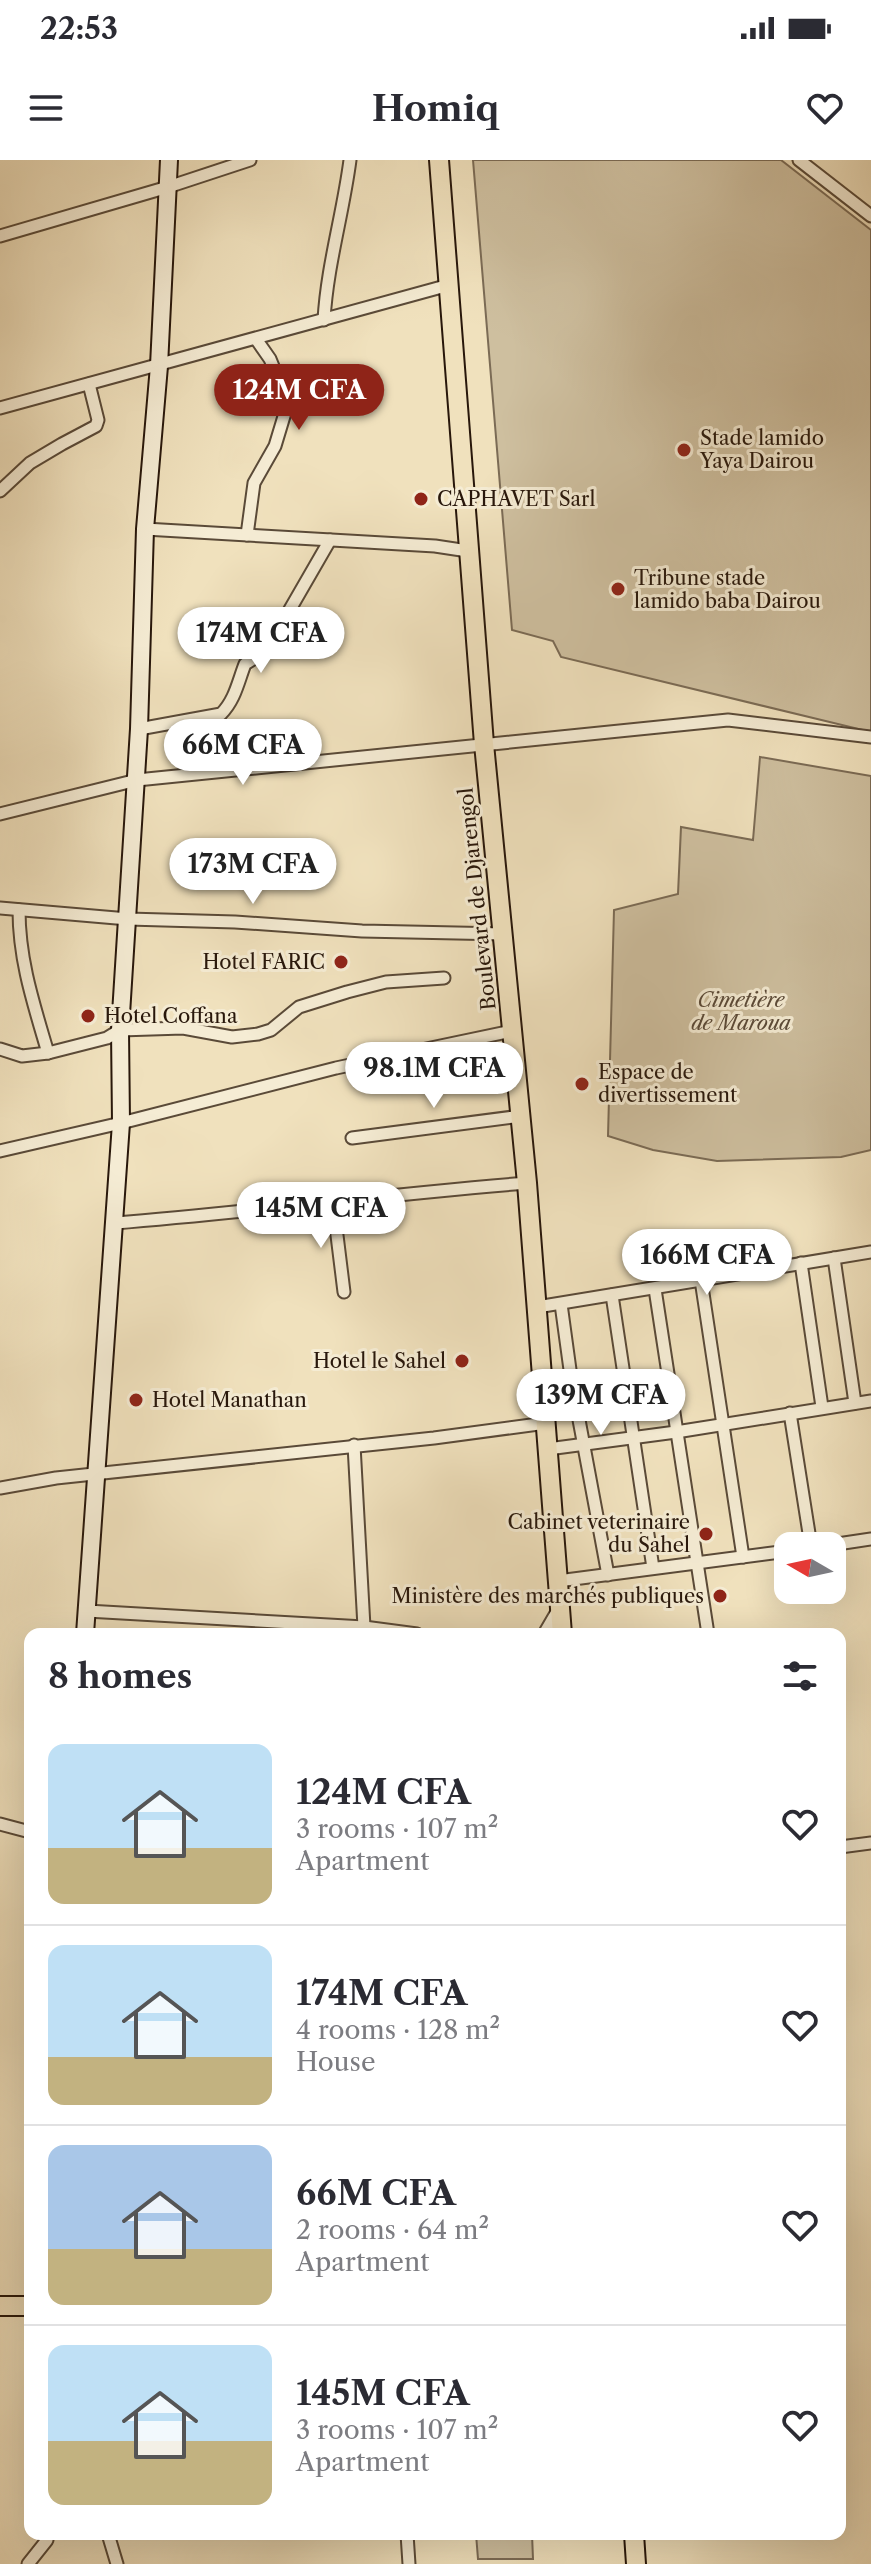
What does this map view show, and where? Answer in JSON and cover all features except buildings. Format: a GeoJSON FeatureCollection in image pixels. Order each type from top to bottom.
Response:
{"type":"FeatureCollection","features":[{"type":"Feature","properties":{"kind":"main road"},"geometry":{"type":"LineString","coordinates":[[86,1628],[121,1123],[120,1030],[137,780],[145,529],[159,366],[169,160]]}},
{"type":"Feature","properties":{"kind":"main road","name":"Boulevard de Djarengol"},"geometry":{"type":"LineString","coordinates":[[439,160],[484,744],[527,1183],[562,1628]]}},
{"type":"Feature","properties":{"kind":"main road"},"geometry":{"type":"LineString","coordinates":[[0,2306],[24,2306]]}},
{"type":"Feature","properties":{"kind":"main road"},"geometry":{"type":"LineString","coordinates":[[634,2540],[636,2564]]}},
{"type":"Feature","properties":{"kind":"street"},"geometry":{"type":"LineString","coordinates":[[0,236],[250,160]]}},
{"type":"Feature","properties":{"kind":"street"},"geometry":{"type":"LineString","coordinates":[[324,320],[329,273],[344,207],[350,160]]}},
{"type":"Feature","properties":{"kind":"street"},"geometry":{"type":"LineString","coordinates":[[799,160],[871,216]]}},
{"type":"Feature","properties":{"kind":"street"},"geometry":{"type":"LineString","coordinates":[[0,408],[449,285]]}},
{"type":"Feature","properties":{"kind":"street"},"geometry":{"type":"LineString","coordinates":[[247,535],[254,483],[275,446],[288,403],[270,359],[256,339]]}},
{"type":"Feature","properties":{"kind":"street"},"geometry":{"type":"LineString","coordinates":[[0,491],[30,463],[96,426],[98,420],[89,384]]}},
{"type":"Feature","properties":{"kind":"street"},"geometry":{"type":"LineString","coordinates":[[145,529],[435,546],[468,551]]}},
{"type":"Feature","properties":{"kind":"street"},"geometry":{"type":"LineString","coordinates":[[139,729],[221,714],[235,695],[245,664],[266,651],[330,540]]}},
{"type":"Feature","properties":{"kind":"street"},"geometry":{"type":"LineString","coordinates":[[0,814],[137,780],[728,720],[871,737]]}},
{"type":"Feature","properties":{"kind":"street"},"geometry":{"type":"LineString","coordinates":[[0,908],[128,919],[235,922],[362,931],[504,934]]}},
{"type":"Feature","properties":{"kind":"street"},"geometry":{"type":"LineString","coordinates":[[19,910],[22,957],[48,1053]]}},
{"type":"Feature","properties":{"kind":"street"},"geometry":{"type":"LineString","coordinates":[[0,1049],[22,1056],[48,1053],[101,1040],[120,1030],[183,1028],[232,1037],[258,1034],[271,1030],[299,1007],[347,992],[386,982],[444,978]]}},
{"type":"Feature","properties":{"kind":"street"},"geometry":{"type":"LineString","coordinates":[[0,1151],[336,1068],[512,1031]]}},
{"type":"Feature","properties":{"kind":"street"},"geometry":{"type":"LineString","coordinates":[[352,1138],[521,1116]]}},
{"type":"Feature","properties":{"kind":"street"},"geometry":{"type":"LineString","coordinates":[[115,1223],[527,1183]]}},
{"type":"Feature","properties":{"kind":"street"},"geometry":{"type":"LineString","coordinates":[[333,1203],[344,1292]]}},
{"type":"Feature","properties":{"kind":"street"},"geometry":{"type":"LineString","coordinates":[[537,1307],[871,1252]]}},
{"type":"Feature","properties":{"kind":"street"},"geometry":{"type":"LineString","coordinates":[[834,1258],[855,1403]]}},
{"type":"Feature","properties":{"kind":"street"},"geometry":{"type":"LineString","coordinates":[[801,1263],[822,1407]]}},
{"type":"Feature","properties":{"kind":"street"},"geometry":{"type":"LineString","coordinates":[[701,1280],[743,1557]]}},
{"type":"Feature","properties":{"kind":"street"},"geometry":{"type":"LineString","coordinates":[[655,1289],[707,1628]]}},
{"type":"Feature","properties":{"kind":"street"},"geometry":{"type":"LineString","coordinates":[[612,1295],[653,1568]]}},
{"type":"Feature","properties":{"kind":"street"},"geometry":{"type":"LineString","coordinates":[[561,1304],[571,1377],[608,1575]]}},
{"type":"Feature","properties":{"kind":"street"},"geometry":{"type":"LineString","coordinates":[[548,1449],[871,1401]]}},
{"type":"Feature","properties":{"kind":"street"},"geometry":{"type":"LineString","coordinates":[[790,1413],[809,1532]]}},
{"type":"Feature","properties":{"kind":"street"},"geometry":{"type":"LineString","coordinates":[[0,1488],[56,1478],[546,1423]]}},
{"type":"Feature","properties":{"kind":"street"},"geometry":{"type":"LineString","coordinates":[[354,1445],[364,1627]]}},
{"type":"Feature","properties":{"kind":"street"},"geometry":{"type":"LineString","coordinates":[[846,1543],[871,1539]]}},
{"type":"Feature","properties":{"kind":"street"},"geometry":{"type":"LineString","coordinates":[[558,1581],[774,1553]]}},
{"type":"Feature","properties":{"kind":"street"},"geometry":{"type":"LineString","coordinates":[[548,1628],[560,1608]]}},
{"type":"Feature","properties":{"kind":"street"},"geometry":{"type":"LineString","coordinates":[[87,1611],[372,1628]]}},
{"type":"Feature","properties":{"kind":"street"},"geometry":{"type":"LineString","coordinates":[[277,1622],[280,1628]]}},
{"type":"Feature","properties":{"kind":"street"},"geometry":{"type":"LineString","coordinates":[[0,1824],[24,1830]]}},
{"type":"Feature","properties":{"kind":"street"},"geometry":{"type":"LineString","coordinates":[[846,1846],[871,1843]]}},
{"type":"Feature","properties":{"kind":"street"},"geometry":{"type":"LineString","coordinates":[[28,2564],[47,2540]]}},
{"type":"Feature","properties":{"kind":"street"},"geometry":{"type":"LineString","coordinates":[[110,2540],[117,2564]]}},
{"type":"Feature","properties":{"kind":"street"},"geometry":{"type":"LineString","coordinates":[[407,2540],[409,2564]]}},
{"type":"Feature","properties":{"kind":"green space","name":"Stade lamido Yaya Dairou"},"geometry":{"type":"Polygon","coordinates":[[[473,160],[781,160],[871,230],[871,732],[561,657],[553,641],[512,630],[473,160]]]}},
{"type":"Feature","properties":{"kind":"green space","name":"Cimetière de Maroua"},"geometry":{"type":"Polygon","coordinates":[[[760,757],[871,776],[871,1150],[841,1157],[717,1161],[653,1150],[608,1136],[614,910],[678,894],[681,827],[753,840],[760,757]]]}},
{"type":"Feature","properties":{"kind":"green space"},"geometry":{"type":"Polygon","coordinates":[[[476,2540],[532,2540],[533,2559],[478,2559],[476,2540]]]}},
{"type":"Feature","properties":{"kind":"place","name":"Stade lamido Yaya Dairou"},"geometry":{"type":"Point","coordinates":[684,450]}},
{"type":"Feature","properties":{"kind":"place","name":"CAPHAVET Sarl"},"geometry":{"type":"Point","coordinates":[421,499]}},
{"type":"Feature","properties":{"kind":"place","name":"Tribune stade lamido baba Dairou"},"geometry":{"type":"Point","coordinates":[618,589]}},
{"type":"Feature","properties":{"kind":"place","name":"Hotel FARIC"},"geometry":{"type":"Point","coordinates":[341,962]}},
{"type":"Feature","properties":{"kind":"place","name":"Hotel Coffana"},"geometry":{"type":"Point","coordinates":[88,1016]}},
{"type":"Feature","properties":{"kind":"place","name":"Espace de divertissement"},"geometry":{"type":"Point","coordinates":[582,1084]}},
{"type":"Feature","properties":{"kind":"place","name":"Hotel le Sahel"},"geometry":{"type":"Point","coordinates":[462,1361]}},
{"type":"Feature","properties":{"kind":"place","name":"Hotel Manathan"},"geometry":{"type":"Point","coordinates":[136,1400]}},
{"type":"Feature","properties":{"kind":"place","name":"Cabinet veterinaire du Sahel"},"geometry":{"type":"Point","coordinates":[706,1534]}},
{"type":"Feature","properties":{"kind":"place","name":"Ministère des marchés publiques"},"geometry":{"type":"Point","coordinates":[720,1596]}}]}
